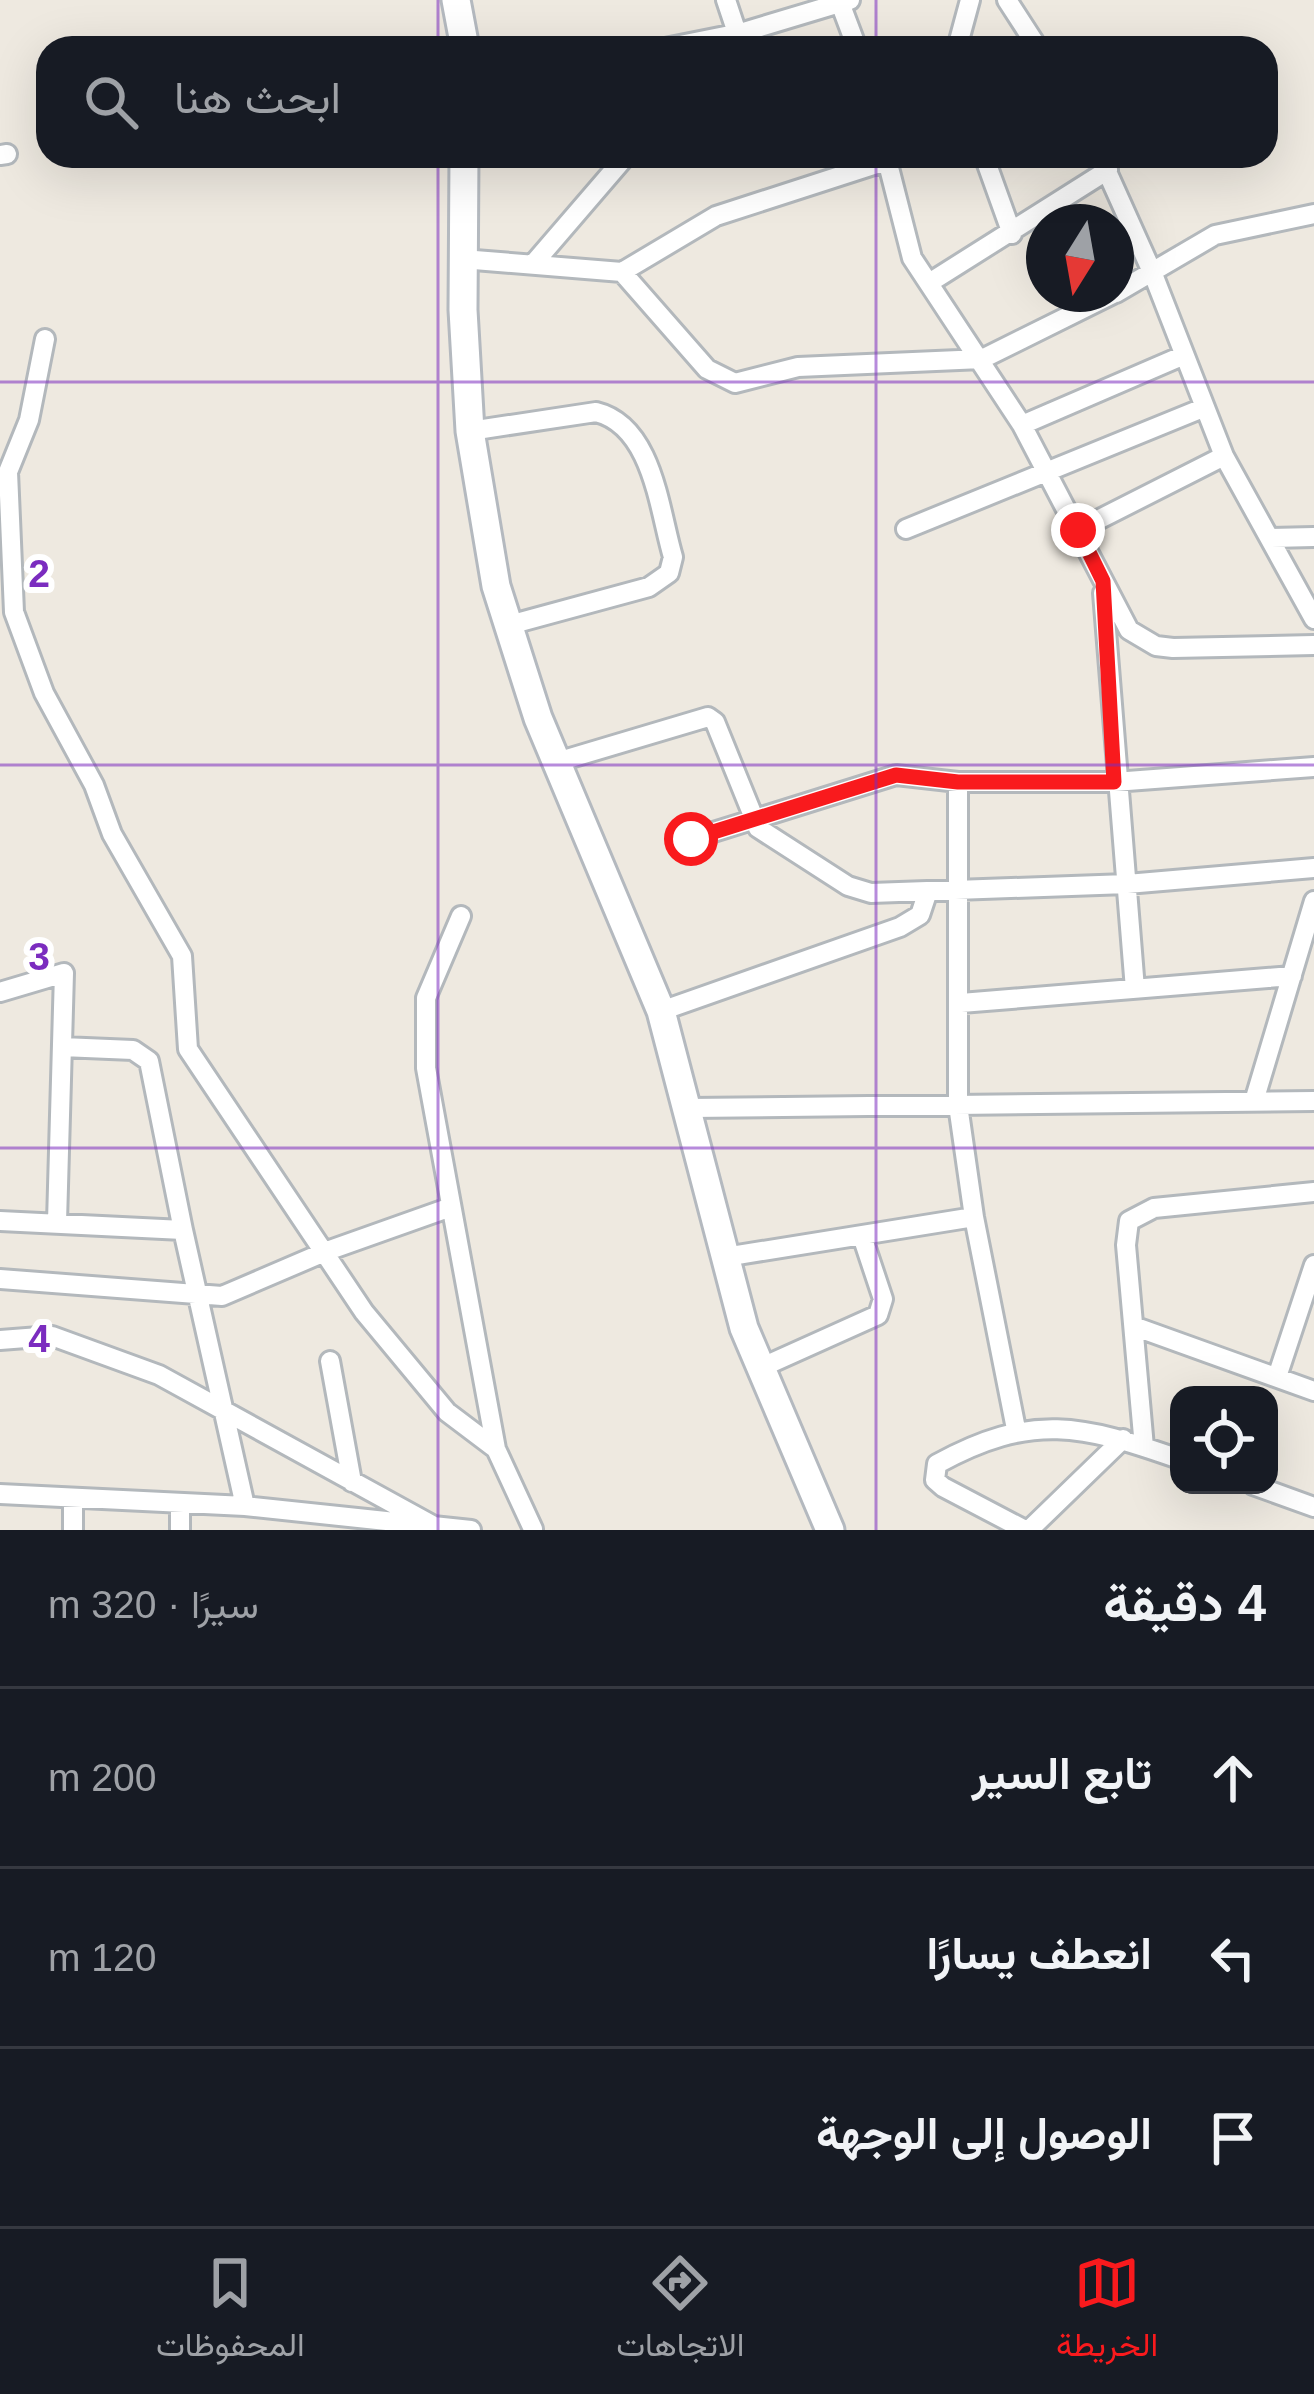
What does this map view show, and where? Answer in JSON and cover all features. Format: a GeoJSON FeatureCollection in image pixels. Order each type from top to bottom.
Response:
{"type":"FeatureCollection","features":[{"type":"Feature","properties":{"kind":"street"},"geometry":{"type":"LineString","coordinates":[[456,0],[463,36]]}},
{"type":"Feature","properties":{"kind":"street"},"geometry":{"type":"LineString","coordinates":[[726,0],[740,36]]}},
{"type":"Feature","properties":{"kind":"street"},"geometry":{"type":"LineString","coordinates":[[961,36],[970,0]]}},
{"type":"Feature","properties":{"kind":"street"},"geometry":{"type":"LineString","coordinates":[[1007,0],[1030,36]]}},
{"type":"Feature","properties":{"kind":"street"},"geometry":{"type":"LineString","coordinates":[[752,36],[844,1],[854,36]]}},
{"type":"Feature","properties":{"kind":"street"},"geometry":{"type":"LineString","coordinates":[[464,168],[462,259],[470,431],[486,543],[557,763],[661,1011],[725,1257],[760,1368],[830,1530]]}},
{"type":"Feature","properties":{"kind":"street"},"geometry":{"type":"LineString","coordinates":[[534,262],[616,168]]}},
{"type":"Feature","properties":{"kind":"street"},"geometry":{"type":"LineString","coordinates":[[462,259],[622,272],[716,217],[857,168]]}},
{"type":"Feature","properties":{"kind":"street"},"geometry":{"type":"LineString","coordinates":[[888,168],[903,237],[1022,425],[1129,630],[1156,646],[1314,645]]}},
{"type":"Feature","properties":{"kind":"street"},"geometry":{"type":"LineString","coordinates":[[988,168],[1012,234]]}},
{"type":"Feature","properties":{"kind":"street"},"geometry":{"type":"LineString","coordinates":[[929,283],[1012,234],[1098,168]]}},
{"type":"Feature","properties":{"kind":"street"},"geometry":{"type":"LineString","coordinates":[[1106,168],[1223,456],[1314,619]]}},
{"type":"Feature","properties":{"kind":"street"},"geometry":{"type":"LineString","coordinates":[[1134,284],[1215,235],[1314,214]]}},
{"type":"Feature","properties":{"kind":"street"},"geometry":{"type":"LineString","coordinates":[[622,272],[722,380],[735,383],[798,367],[982,358],[1076,312]]}},
{"type":"Feature","properties":{"kind":"street"},"geometry":{"type":"LineString","coordinates":[[45,339],[29,420],[4,466],[7,607],[44,693],[94,785],[112,834],[182,956],[188,1049],[327,1250],[364,1312],[447,1412],[496,1449]]}},
{"type":"Feature","properties":{"kind":"street"},"geometry":{"type":"LineString","coordinates":[[1022,425],[1182,356]]}},
{"type":"Feature","properties":{"kind":"street"},"geometry":{"type":"LineString","coordinates":[[906,529],[1203,408]]}},
{"type":"Feature","properties":{"kind":"street"},"geometry":{"type":"LineString","coordinates":[[470,431],[596,412],[608,415],[640,446],[673,557],[669,573],[649,587],[509,625]]}},
{"type":"Feature","properties":{"kind":"street"},"geometry":{"type":"LineString","coordinates":[[1078,530],[1223,456]]}},
{"type":"Feature","properties":{"kind":"street"},"geometry":{"type":"LineString","coordinates":[[1271,538],[1314,537]]}},
{"type":"Feature","properties":{"kind":"street"},"geometry":{"type":"LineString","coordinates":[[1103,581],[1114,782],[1135,988]]}},
{"type":"Feature","properties":{"kind":"street"},"geometry":{"type":"LineString","coordinates":[[557,763],[708,717],[715,722],[750,819],[774,840],[859,891],[1127,884],[1314,868]]}},
{"type":"Feature","properties":{"kind":"street"},"geometry":{"type":"LineString","coordinates":[[691,839],[896,775],[958,782],[1114,782],[1314,767]]}},
{"type":"Feature","properties":{"kind":"street"},"geometry":{"type":"LineString","coordinates":[[958,782],[958,1105],[974,1217],[1016,1429]]}},
{"type":"Feature","properties":{"kind":"street"},"geometry":{"type":"LineString","coordinates":[[661,1011],[900,926],[920,915],[928,891]]}},
{"type":"Feature","properties":{"kind":"street"},"geometry":{"type":"LineString","coordinates":[[1255,1098],[1314,902]]}},
{"type":"Feature","properties":{"kind":"street"},"geometry":{"type":"LineString","coordinates":[[461,916],[434,967],[422,1035],[496,1449],[533,1530],[514,1530]]}},
{"type":"Feature","properties":{"kind":"street"},"geometry":{"type":"LineString","coordinates":[[0,992],[64,973],[57,1222]]}},
{"type":"Feature","properties":{"kind":"street"},"geometry":{"type":"LineString","coordinates":[[961,1003],[1292,976]]}},
{"type":"Feature","properties":{"kind":"street"},"geometry":{"type":"LineString","coordinates":[[62,1047],[133,1050],[149,1061],[245,1506]]}},
{"type":"Feature","properties":{"kind":"street"},"geometry":{"type":"LineString","coordinates":[[689,1108],[1255,1098],[1314,1101]]}},
{"type":"Feature","properties":{"kind":"street"},"geometry":{"type":"LineString","coordinates":[[1144,1447],[1126,1245],[1129,1221],[1154,1208],[1314,1192]]}},
{"type":"Feature","properties":{"kind":"street"},"geometry":{"type":"LineString","coordinates":[[0,1279],[199,1297],[256,1284],[327,1250],[451,1207]]}},
{"type":"Feature","properties":{"kind":"street"},"geometry":{"type":"LineString","coordinates":[[725,1257],[974,1217]]}},
{"type":"Feature","properties":{"kind":"street"},"geometry":{"type":"LineString","coordinates":[[0,1221],[183,1230]]}},
{"type":"Feature","properties":{"kind":"street"},"geometry":{"type":"LineString","coordinates":[[760,1368],[878,1316],[883,1299],[862,1236]]}},
{"type":"Feature","properties":{"kind":"street"},"geometry":{"type":"LineString","coordinates":[[1277,1377],[1312,1274]]}},
{"type":"Feature","properties":{"kind":"street"},"geometry":{"type":"LineString","coordinates":[[1136,1327],[1314,1391]]}},
{"type":"Feature","properties":{"kind":"street"},"geometry":{"type":"LineString","coordinates":[[0,1340],[52,1336],[160,1375],[432,1525]]}},
{"type":"Feature","properties":{"kind":"street"},"geometry":{"type":"LineString","coordinates":[[330,1361],[352,1481]]}},
{"type":"Feature","properties":{"kind":"street"},"geometry":{"type":"LineString","coordinates":[[1123,1439],[1027,1530],[943,1487],[933,1472],[943,1460],[1016,1429],[1080,1428],[1123,1439],[1170,1456]]}},
{"type":"Feature","properties":{"kind":"street"},"geometry":{"type":"LineString","coordinates":[[0,1494],[245,1506],[306,1520],[471,1530]]}},
{"type":"Feature","properties":{"kind":"street"},"geometry":{"type":"LineString","coordinates":[[1277,1494],[1314,1507]]}},
{"type":"Feature","properties":{"kind":"street"},"geometry":{"type":"LineString","coordinates":[[73,1530],[74,1498]]}},
{"type":"Feature","properties":{"kind":"street"},"geometry":{"type":"LineString","coordinates":[[180,1505],[180,1530]]}},
{"type":"Feature","properties":{"kind":"route"},"geometry":{"type":"LineString","coordinates":[[691,839],[896,775],[926,774],[958,782],[1114,782],[1103,581],[1078,530]]}}]}
